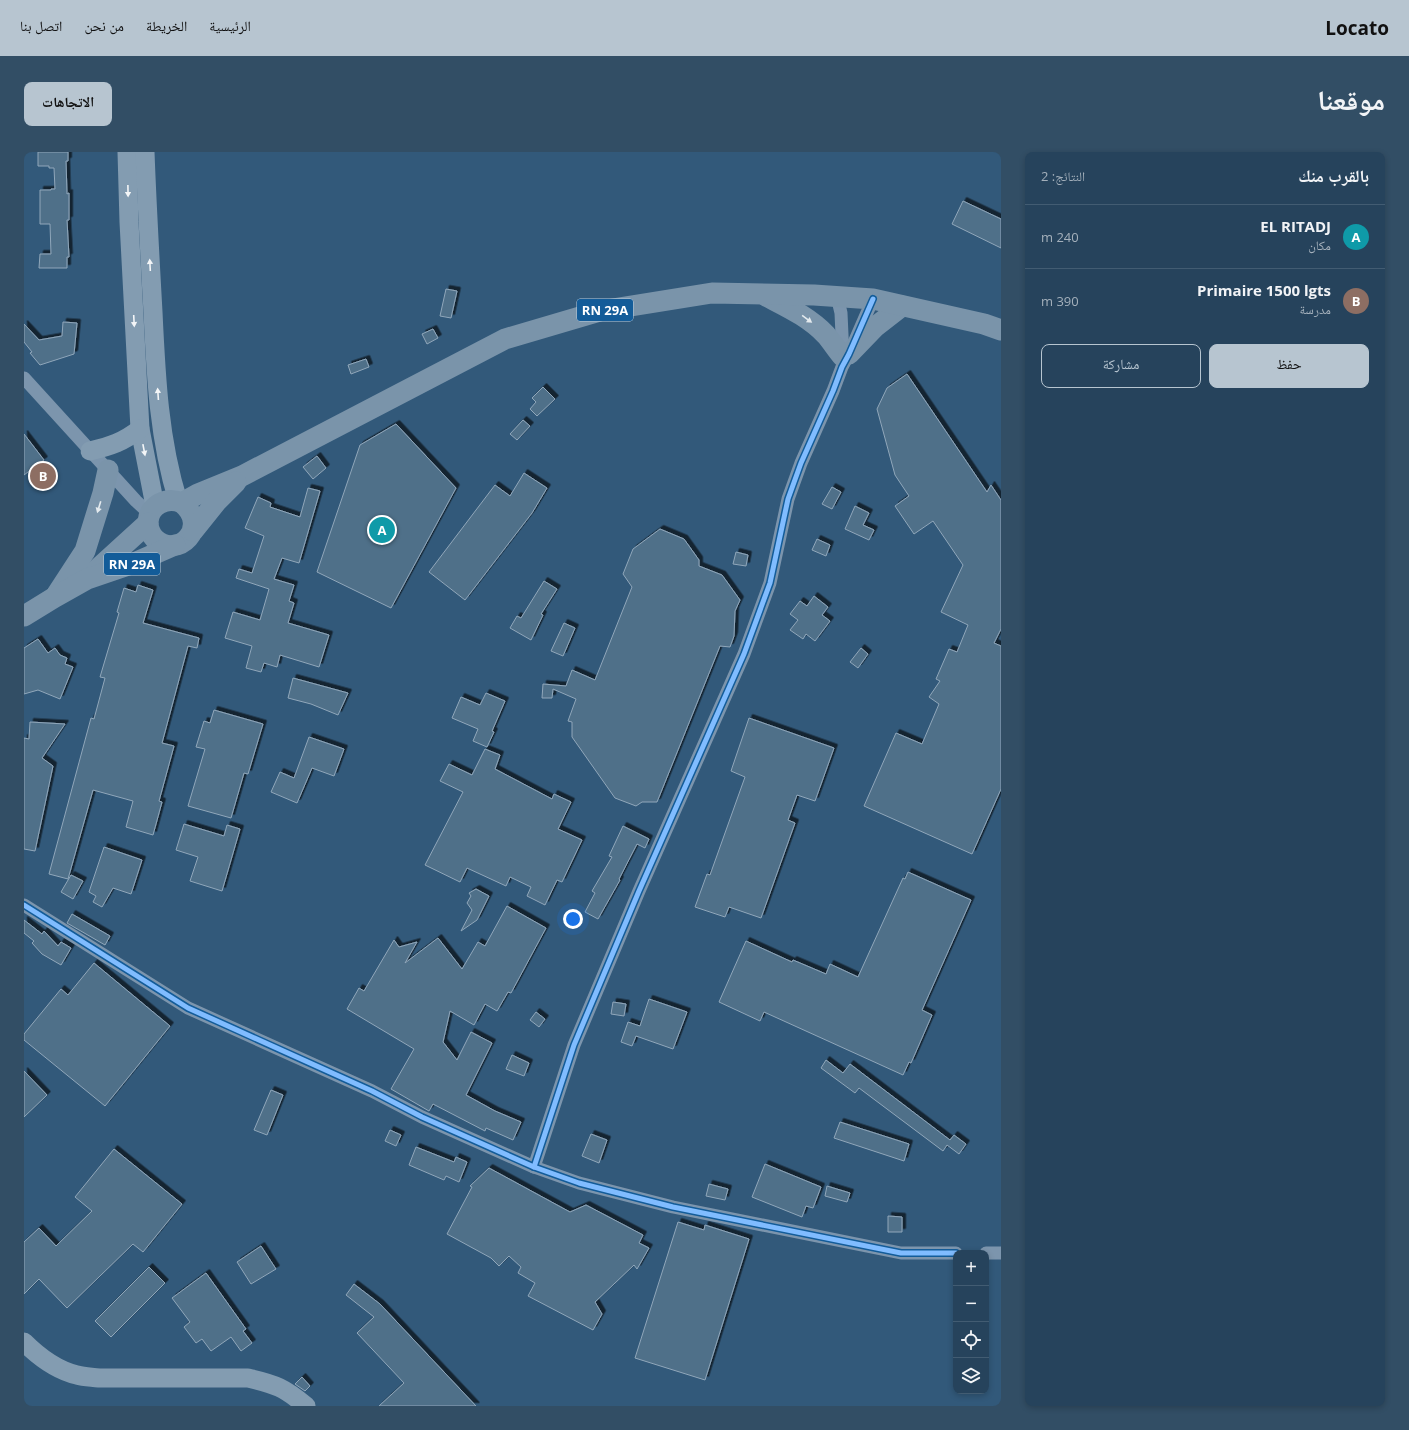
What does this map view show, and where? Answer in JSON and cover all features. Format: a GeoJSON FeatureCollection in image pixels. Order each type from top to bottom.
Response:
{"type":"FeatureCollection","features":[{"type":"Feature","properties":{"kind":"main road","name":"RN 29A"},"geometry":{"type":"LineString","coordinates":[[180,502],[242,476],[505,339],[600,311],[712,292],[814,294],[873,299],[984,324],[1001,330]]}},
{"type":"Feature","properties":{"kind":"main road"},"geometry":{"type":"LineString","coordinates":[[760,294],[808,319],[826,335],[845,359],[875,327],[902,306]]}},
{"type":"Feature","properties":{"kind":"main road"},"geometry":{"type":"LineString","coordinates":[[55,596],[77,566],[85,550],[103,493],[108,470]]}},
{"type":"Feature","properties":{"kind":"main road","name":"RN 29A"},"geometry":{"type":"LineString","coordinates":[[192,531],[217,501],[242,476]]}},
{"type":"Feature","properties":{"kind":"main road"},"geometry":{"type":"LineString","coordinates":[[170,500],[180,502],[188,508],[192,515],[194,523],[192,531],[188,538],[175,546],[160,543],[150,531],[151,514],[162,502],[170,500]]}},
{"type":"Feature","properties":{"kind":"main road","name":"RN 29A"},"geometry":{"type":"LineString","coordinates":[[87,579],[151,514]]}},
{"type":"Feature","properties":{"kind":"main road","name":"RN 29A"},"geometry":{"type":"LineString","coordinates":[[24,616],[55,596],[87,579],[134,563],[175,546]]}},
{"type":"Feature","properties":{"kind":"street"},"geometry":{"type":"LineString","coordinates":[[127,152],[129,222],[140,429],[151,514]]}},
{"type":"Feature","properties":{"kind":"street"},"geometry":{"type":"LineString","coordinates":[[145,152],[153,327],[159,416],[170,475],[180,502]]}},
{"type":"Feature","properties":{"kind":"street"},"geometry":{"type":"LineString","coordinates":[[837,296],[841,313],[845,359]]}},
{"type":"Feature","properties":{"kind":"street"},"geometry":{"type":"LineString","coordinates":[[534,1167],[574,1045],[639,890],[744,654],[770,583],[788,499],[801,463],[845,359],[873,299]]}},
{"type":"Feature","properties":{"kind":"street"},"geometry":{"type":"LineString","coordinates":[[24,378],[136,501],[151,514]]}},
{"type":"Feature","properties":{"kind":"street"},"geometry":{"type":"LineString","coordinates":[[90,451],[112,446],[128,438],[140,429]]}},
{"type":"Feature","properties":{"kind":"street"},"geometry":{"type":"LineString","coordinates":[[24,905],[188,1008],[372,1091],[422,1117],[534,1167],[579,1183],[673,1207],[901,1253],[953,1253]]}},
{"type":"Feature","properties":{"kind":"street"},"geometry":{"type":"LineString","coordinates":[[989,1253],[1001,1253]]}},
{"type":"Feature","properties":{"kind":"street"},"geometry":{"type":"LineString","coordinates":[[24,1342],[38,1355],[56,1368],[77,1376],[99,1378],[248,1378],[269,1382],[289,1392],[306,1406]]}},
{"type":"Feature","properties":{"kind":"building"},"geometry":{"type":"Polygon","coordinates":[[[38,152],[68,152],[68,161],[66,161],[67,194],[69,193],[69,220],[67,220],[69,257],[67,257],[67,268],[39,268],[40,254],[51,254],[50,224],[40,224],[40,190],[55,189],[54,168],[49,168],[49,166],[38,166],[38,152]]]}},
{"type":"Feature","properties":{"kind":"building"},"geometry":{"type":"Polygon","coordinates":[[[963,201],[1001,219],[1001,248],[952,224],[963,201]]]}},
{"type":"Feature","properties":{"kind":"building"},"geometry":{"type":"Polygon","coordinates":[[[446,289],[457,291],[451,318],[440,316],[446,289]]]}},
{"type":"Feature","properties":{"kind":"building"},"geometry":{"type":"Polygon","coordinates":[[[63,322],[77,323],[74,354],[40,365],[30,353],[32,352],[24,342],[24,324],[39,340],[62,336],[63,322]]]}},
{"type":"Feature","properties":{"kind":"building"},"geometry":{"type":"Polygon","coordinates":[[[433,329],[438,338],[427,344],[422,334],[433,329]]]}},
{"type":"Feature","properties":{"kind":"building"},"geometry":{"type":"Polygon","coordinates":[[[366,359],[369,367],[351,374],[348,365],[366,359]]]}},
{"type":"Feature","properties":{"kind":"building"},"geometry":{"type":"Polygon","coordinates":[[[907,374],[987,492],[991,485],[1001,500],[1001,629],[994,643],[1001,646],[1001,789],[972,854],[864,806],[896,733],[922,744],[939,704],[929,697],[940,681],[936,679],[949,649],[957,652],[968,625],[941,612],[963,565],[933,521],[914,534],[895,506],[909,496],[895,475],[877,409],[887,388],[907,374]]]}},
{"type":"Feature","properties":{"kind":"building"},"geometry":{"type":"Polygon","coordinates":[[[543,387],[555,399],[537,416],[530,409],[536,402],[532,398],[543,387]]]}},
{"type":"Feature","properties":{"kind":"building"},"geometry":{"type":"Polygon","coordinates":[[[523,420],[530,426],[517,440],[510,434],[523,420]]]}},
{"type":"Feature","properties":{"kind":"building"},"geometry":{"type":"Polygon","coordinates":[[[396,424],[456,488],[391,608],[317,572],[360,445],[396,424]]]}},
{"type":"Feature","properties":{"kind":"building"},"geometry":{"type":"Polygon","coordinates":[[[24,434],[44,460],[24,475],[24,434]]]}},
{"type":"Feature","properties":{"kind":"building"},"geometry":{"type":"Polygon","coordinates":[[[317,456],[326,468],[313,479],[303,467],[317,456]]]}},
{"type":"Feature","properties":{"kind":"building"},"geometry":{"type":"Polygon","coordinates":[[[524,473],[547,488],[532,513],[465,600],[429,572],[495,485],[510,496],[524,473]]]}},
{"type":"Feature","properties":{"kind":"building"},"geometry":{"type":"Polygon","coordinates":[[[832,487],[841,492],[832,509],[822,504],[832,487]]]}},
{"type":"Feature","properties":{"kind":"building"},"geometry":{"type":"Polygon","coordinates":[[[308,488],[320,491],[299,563],[282,558],[274,579],[294,585],[289,601],[294,603],[288,623],[329,635],[319,667],[280,655],[277,667],[264,663],[261,672],[246,668],[252,646],[225,638],[233,612],[260,620],[269,589],[236,578],[239,569],[252,573],[264,536],[245,528],[258,497],[271,503],[270,507],[300,517],[308,488]]]}},
{"type":"Feature","properties":{"kind":"building"},"geometry":{"type":"Polygon","coordinates":[[[855,506],[869,513],[863,525],[874,530],[869,540],[845,529],[855,506]]]}},
{"type":"Feature","properties":{"kind":"building"},"geometry":{"type":"Polygon","coordinates":[[[660,529],[684,539],[699,560],[699,566],[722,575],[740,600],[735,611],[734,636],[730,647],[720,646],[657,802],[642,802],[636,806],[615,798],[572,737],[572,722],[568,721],[576,699],[553,689],[552,698],[542,698],[543,684],[566,686],[572,670],[595,680],[632,587],[623,574],[633,549],[660,529]]]}},
{"type":"Feature","properties":{"kind":"building"},"geometry":{"type":"Polygon","coordinates":[[[817,539],[830,545],[826,556],[812,550],[817,539]]]}},
{"type":"Feature","properties":{"kind":"building"},"geometry":{"type":"Polygon","coordinates":[[[736,552],[748,555],[746,566],[733,564],[736,552]]]}},
{"type":"Feature","properties":{"kind":"building"},"geometry":{"type":"Polygon","coordinates":[[[544,581],[557,589],[541,614],[543,615],[531,640],[510,628],[517,616],[521,618],[544,581]]]}},
{"type":"Feature","properties":{"kind":"building"},"geometry":{"type":"Polygon","coordinates":[[[138,585],[153,590],[143,623],[199,638],[197,648],[188,646],[162,743],[174,746],[159,801],[162,802],[153,835],[126,827],[133,801],[93,790],[68,879],[49,874],[91,718],[94,719],[105,678],[100,677],[119,613],[117,612],[124,588],[136,592],[138,585]]]}},
{"type":"Feature","properties":{"kind":"building"},"geometry":{"type":"Polygon","coordinates":[[[814,596],[828,607],[822,615],[830,621],[815,641],[806,634],[803,639],[790,630],[798,620],[790,614],[800,601],[807,606],[814,596]]]}},
{"type":"Feature","properties":{"kind":"building"},"geometry":{"type":"Polygon","coordinates":[[[564,623],[575,628],[563,656],[551,651],[564,623]]]}},
{"type":"Feature","properties":{"kind":"building"},"geometry":{"type":"Polygon","coordinates":[[[38,639],[48,653],[55,648],[60,655],[67,658],[65,664],[73,667],[60,699],[38,690],[24,694],[24,648],[38,639]]]}},
{"type":"Feature","properties":{"kind":"building"},"geometry":{"type":"Polygon","coordinates":[[[861,648],[868,654],[858,668],[850,662],[861,648]]]}},
{"type":"Feature","properties":{"kind":"building"},"geometry":{"type":"Polygon","coordinates":[[[293,678],[348,693],[338,715],[311,704],[288,698],[293,678]]]}},
{"type":"Feature","properties":{"kind":"building"},"geometry":{"type":"Polygon","coordinates":[[[486,693],[505,701],[487,747],[473,741],[478,729],[452,718],[461,697],[480,705],[486,693]]]}},
{"type":"Feature","properties":{"kind":"building"},"geometry":{"type":"Polygon","coordinates":[[[214,710],[263,724],[248,774],[244,773],[231,818],[188,806],[205,749],[196,747],[204,721],[210,723],[214,710]]]}},
{"type":"Feature","properties":{"kind":"building"},"geometry":{"type":"Polygon","coordinates":[[[749,718],[834,748],[815,801],[797,795],[788,820],[795,823],[761,918],[729,907],[725,917],[695,907],[707,874],[710,875],[745,777],[731,771],[749,718]]]}},
{"type":"Feature","properties":{"kind":"building"},"geometry":{"type":"Polygon","coordinates":[[[30,722],[65,724],[42,758],[53,766],[35,851],[24,849],[24,738],[29,739],[30,722]]]}},
{"type":"Feature","properties":{"kind":"building"},"geometry":{"type":"Polygon","coordinates":[[[309,737],[344,749],[334,776],[312,768],[297,803],[271,792],[280,772],[294,778],[309,737]]]}},
{"type":"Feature","properties":{"kind":"building"},"geometry":{"type":"Polygon","coordinates":[[[485,749],[500,755],[495,769],[552,799],[554,794],[571,802],[558,829],[582,840],[562,882],[557,880],[545,905],[527,896],[531,887],[510,877],[506,886],[467,868],[460,882],[425,865],[463,792],[440,781],[449,764],[472,775],[485,749]]]}},
{"type":"Feature","properties":{"kind":"building"},"geometry":{"type":"Polygon","coordinates":[[[184,824],[224,836],[227,825],[240,829],[222,891],[190,881],[198,857],[176,850],[184,824]]]}},
{"type":"Feature","properties":{"kind":"building"},"geometry":{"type":"Polygon","coordinates":[[[623,826],[649,839],[645,848],[637,844],[619,879],[620,880],[598,919],[585,912],[595,893],[592,891],[612,857],[609,856],[623,826]]]}},
{"type":"Feature","properties":{"kind":"building"},"geometry":{"type":"Polygon","coordinates":[[[104,847],[142,860],[131,894],[113,888],[102,907],[93,902],[96,896],[89,892],[104,847]]]}},
{"type":"Feature","properties":{"kind":"building"},"geometry":{"type":"Polygon","coordinates":[[[908,872],[971,900],[922,1010],[932,1015],[911,1063],[909,1062],[903,1075],[764,1012],[760,1021],[719,1002],[746,941],[792,962],[793,960],[826,974],[830,964],[858,977],[903,878],[905,879],[908,872]]]}},
{"type":"Feature","properties":{"kind":"building"},"geometry":{"type":"Polygon","coordinates":[[[71,875],[83,881],[73,899],[61,892],[71,875]]]}},
{"type":"Feature","properties":{"kind":"building"},"geometry":{"type":"Polygon","coordinates":[[[476,889],[489,896],[477,920],[461,931],[472,910],[467,903],[471,896],[469,893],[476,889]]]}},
{"type":"Feature","properties":{"kind":"building"},"geometry":{"type":"Polygon","coordinates":[[[507,906],[546,928],[511,993],[508,992],[497,1011],[485,1004],[474,1025],[450,1011],[443,1042],[457,1060],[471,1032],[492,1043],[466,1095],[495,1111],[521,1122],[513,1140],[486,1128],[485,1131],[433,1104],[429,1111],[391,1089],[414,1049],[347,1009],[359,988],[364,991],[394,940],[399,947],[417,942],[405,963],[438,938],[462,969],[478,942],[485,946],[507,906]]]}},
{"type":"Feature","properties":{"kind":"building"},"geometry":{"type":"Polygon","coordinates":[[[72,914],[110,936],[105,945],[67,923],[72,914]]]}},
{"type":"Feature","properties":{"kind":"building"},"geometry":{"type":"Polygon","coordinates":[[[24,920],[42,934],[44,931],[58,946],[61,942],[71,948],[61,965],[42,954],[32,943],[34,941],[24,933],[24,920]]]}},
{"type":"Feature","properties":{"kind":"building"},"geometry":{"type":"Polygon","coordinates":[[[94,963],[170,1026],[105,1106],[24,1040],[24,1034],[61,989],[68,995],[94,963]]]}},
{"type":"Feature","properties":{"kind":"building"},"geometry":{"type":"Polygon","coordinates":[[[649,999],[687,1012],[673,1049],[636,1036],[632,1046],[621,1042],[628,1022],[640,1026],[649,999]]]}},
{"type":"Feature","properties":{"kind":"building"},"geometry":{"type":"Polygon","coordinates":[[[613,1002],[626,1004],[624,1016],[611,1014],[613,1002]]]}},
{"type":"Feature","properties":{"kind":"building"},"geometry":{"type":"Polygon","coordinates":[[[536,1012],[545,1019],[539,1027],[530,1020],[536,1012]]]}},
{"type":"Feature","properties":{"kind":"building"},"geometry":{"type":"Polygon","coordinates":[[[512,1055],[529,1063],[524,1076],[506,1069],[512,1055]]]}},
{"type":"Feature","properties":{"kind":"building"},"geometry":{"type":"Polygon","coordinates":[[[826,1060],[843,1073],[850,1064],[950,1140],[954,1135],[966,1144],[959,1154],[947,1145],[943,1151],[859,1088],[855,1093],[821,1068],[826,1060]]]}},
{"type":"Feature","properties":{"kind":"building"},"geometry":{"type":"Polygon","coordinates":[[[24,1071],[47,1095],[24,1117],[24,1071]]]}},
{"type":"Feature","properties":{"kind":"building"},"geometry":{"type":"Polygon","coordinates":[[[271,1090],[283,1095],[267,1135],[254,1130],[271,1090]]]}},
{"type":"Feature","properties":{"kind":"building"},"geometry":{"type":"Polygon","coordinates":[[[840,1122],[909,1144],[904,1161],[834,1138],[840,1122]]]}},
{"type":"Feature","properties":{"kind":"building"},"geometry":{"type":"Polygon","coordinates":[[[390,1130],[401,1135],[396,1146],[385,1141],[390,1130]]]}},
{"type":"Feature","properties":{"kind":"building"},"geometry":{"type":"Polygon","coordinates":[[[591,1134],[607,1140],[599,1163],[582,1156],[591,1134]]]}},
{"type":"Feature","properties":{"kind":"building"},"geometry":{"type":"Polygon","coordinates":[[[416,1147],[454,1162],[456,1157],[467,1162],[459,1182],[446,1176],[444,1180],[409,1165],[416,1147]]]}},
{"type":"Feature","properties":{"kind":"building"},"geometry":{"type":"Polygon","coordinates":[[[114,1149],[182,1204],[143,1252],[133,1244],[67,1308],[39,1279],[24,1294],[24,1242],[39,1228],[56,1246],[92,1211],[75,1197],[114,1149]]]}},
{"type":"Feature","properties":{"kind":"building"},"geometry":{"type":"Polygon","coordinates":[[[765,1164],[821,1187],[813,1208],[806,1206],[802,1217],[752,1197],[765,1164]]]}},
{"type":"Feature","properties":{"kind":"building"},"geometry":{"type":"Polygon","coordinates":[[[489,1168],[570,1212],[586,1205],[643,1235],[639,1243],[649,1248],[637,1269],[634,1265],[595,1302],[602,1314],[593,1330],[528,1296],[535,1283],[518,1273],[521,1267],[509,1256],[499,1266],[491,1258],[447,1234],[472,1187],[470,1186],[489,1168]]]}},
{"type":"Feature","properties":{"kind":"building"},"geometry":{"type":"Polygon","coordinates":[[[709,1184],[728,1189],[725,1200],[706,1196],[709,1184]]]}},
{"type":"Feature","properties":{"kind":"building"},"geometry":{"type":"Polygon","coordinates":[[[827,1186],[850,1193],[847,1202],[825,1196],[827,1186]]]}},
{"type":"Feature","properties":{"kind":"building"},"geometry":{"type":"Polygon","coordinates":[[[888,1216],[902,1217],[902,1232],[888,1232],[888,1216]]]}},
{"type":"Feature","properties":{"kind":"building"},"geometry":{"type":"Polygon","coordinates":[[[678,1222],[704,1230],[705,1225],[749,1239],[705,1380],[635,1358],[678,1222]]]}},
{"type":"Feature","properties":{"kind":"building"},"geometry":{"type":"Polygon","coordinates":[[[261,1246],[276,1269],[251,1284],[237,1262],[261,1246]]]}},
{"type":"Feature","properties":{"kind":"building"},"geometry":{"type":"Polygon","coordinates":[[[149,1267],[165,1283],[111,1337],[95,1321],[149,1267]]]}},
{"type":"Feature","properties":{"kind":"building"},"geometry":{"type":"Polygon","coordinates":[[[206,1273],[246,1329],[243,1331],[252,1343],[241,1351],[231,1337],[211,1351],[202,1339],[196,1343],[184,1327],[190,1322],[172,1298],[206,1273]]]}},
{"type":"Feature","properties":{"kind":"building"},"geometry":{"type":"Polygon","coordinates":[[[354,1284],[380,1304],[476,1406],[379,1406],[404,1383],[357,1333],[374,1317],[346,1295],[354,1284]]]}},
{"type":"Feature","properties":{"kind":"building"},"geometry":{"type":"Polygon","coordinates":[[[302,1377],[310,1386],[305,1391],[295,1384],[302,1377]]]}},
{"type":"Feature","properties":{"kind":"cycle path"},"geometry":{"type":"LineString","coordinates":[[534,1167],[574,1045],[639,891],[744,654],[770,583],[788,499],[801,463],[873,299]]}},
{"type":"Feature","properties":{"kind":"cycle path"},"geometry":{"type":"LineString","coordinates":[[24,905],[188,1008],[372,1091],[422,1117],[534,1167],[579,1183],[673,1207],[901,1253],[953,1253]]}},
{"type":"Feature","properties":{"kind":"place","name":"Primaire 1500 lgts"},"geometry":{"type":"Point","coordinates":[43,476]}},
{"type":"Feature","properties":{"kind":"place","name":"EL RITADJ"},"geometry":{"type":"Point","coordinates":[382,530]}}]}
